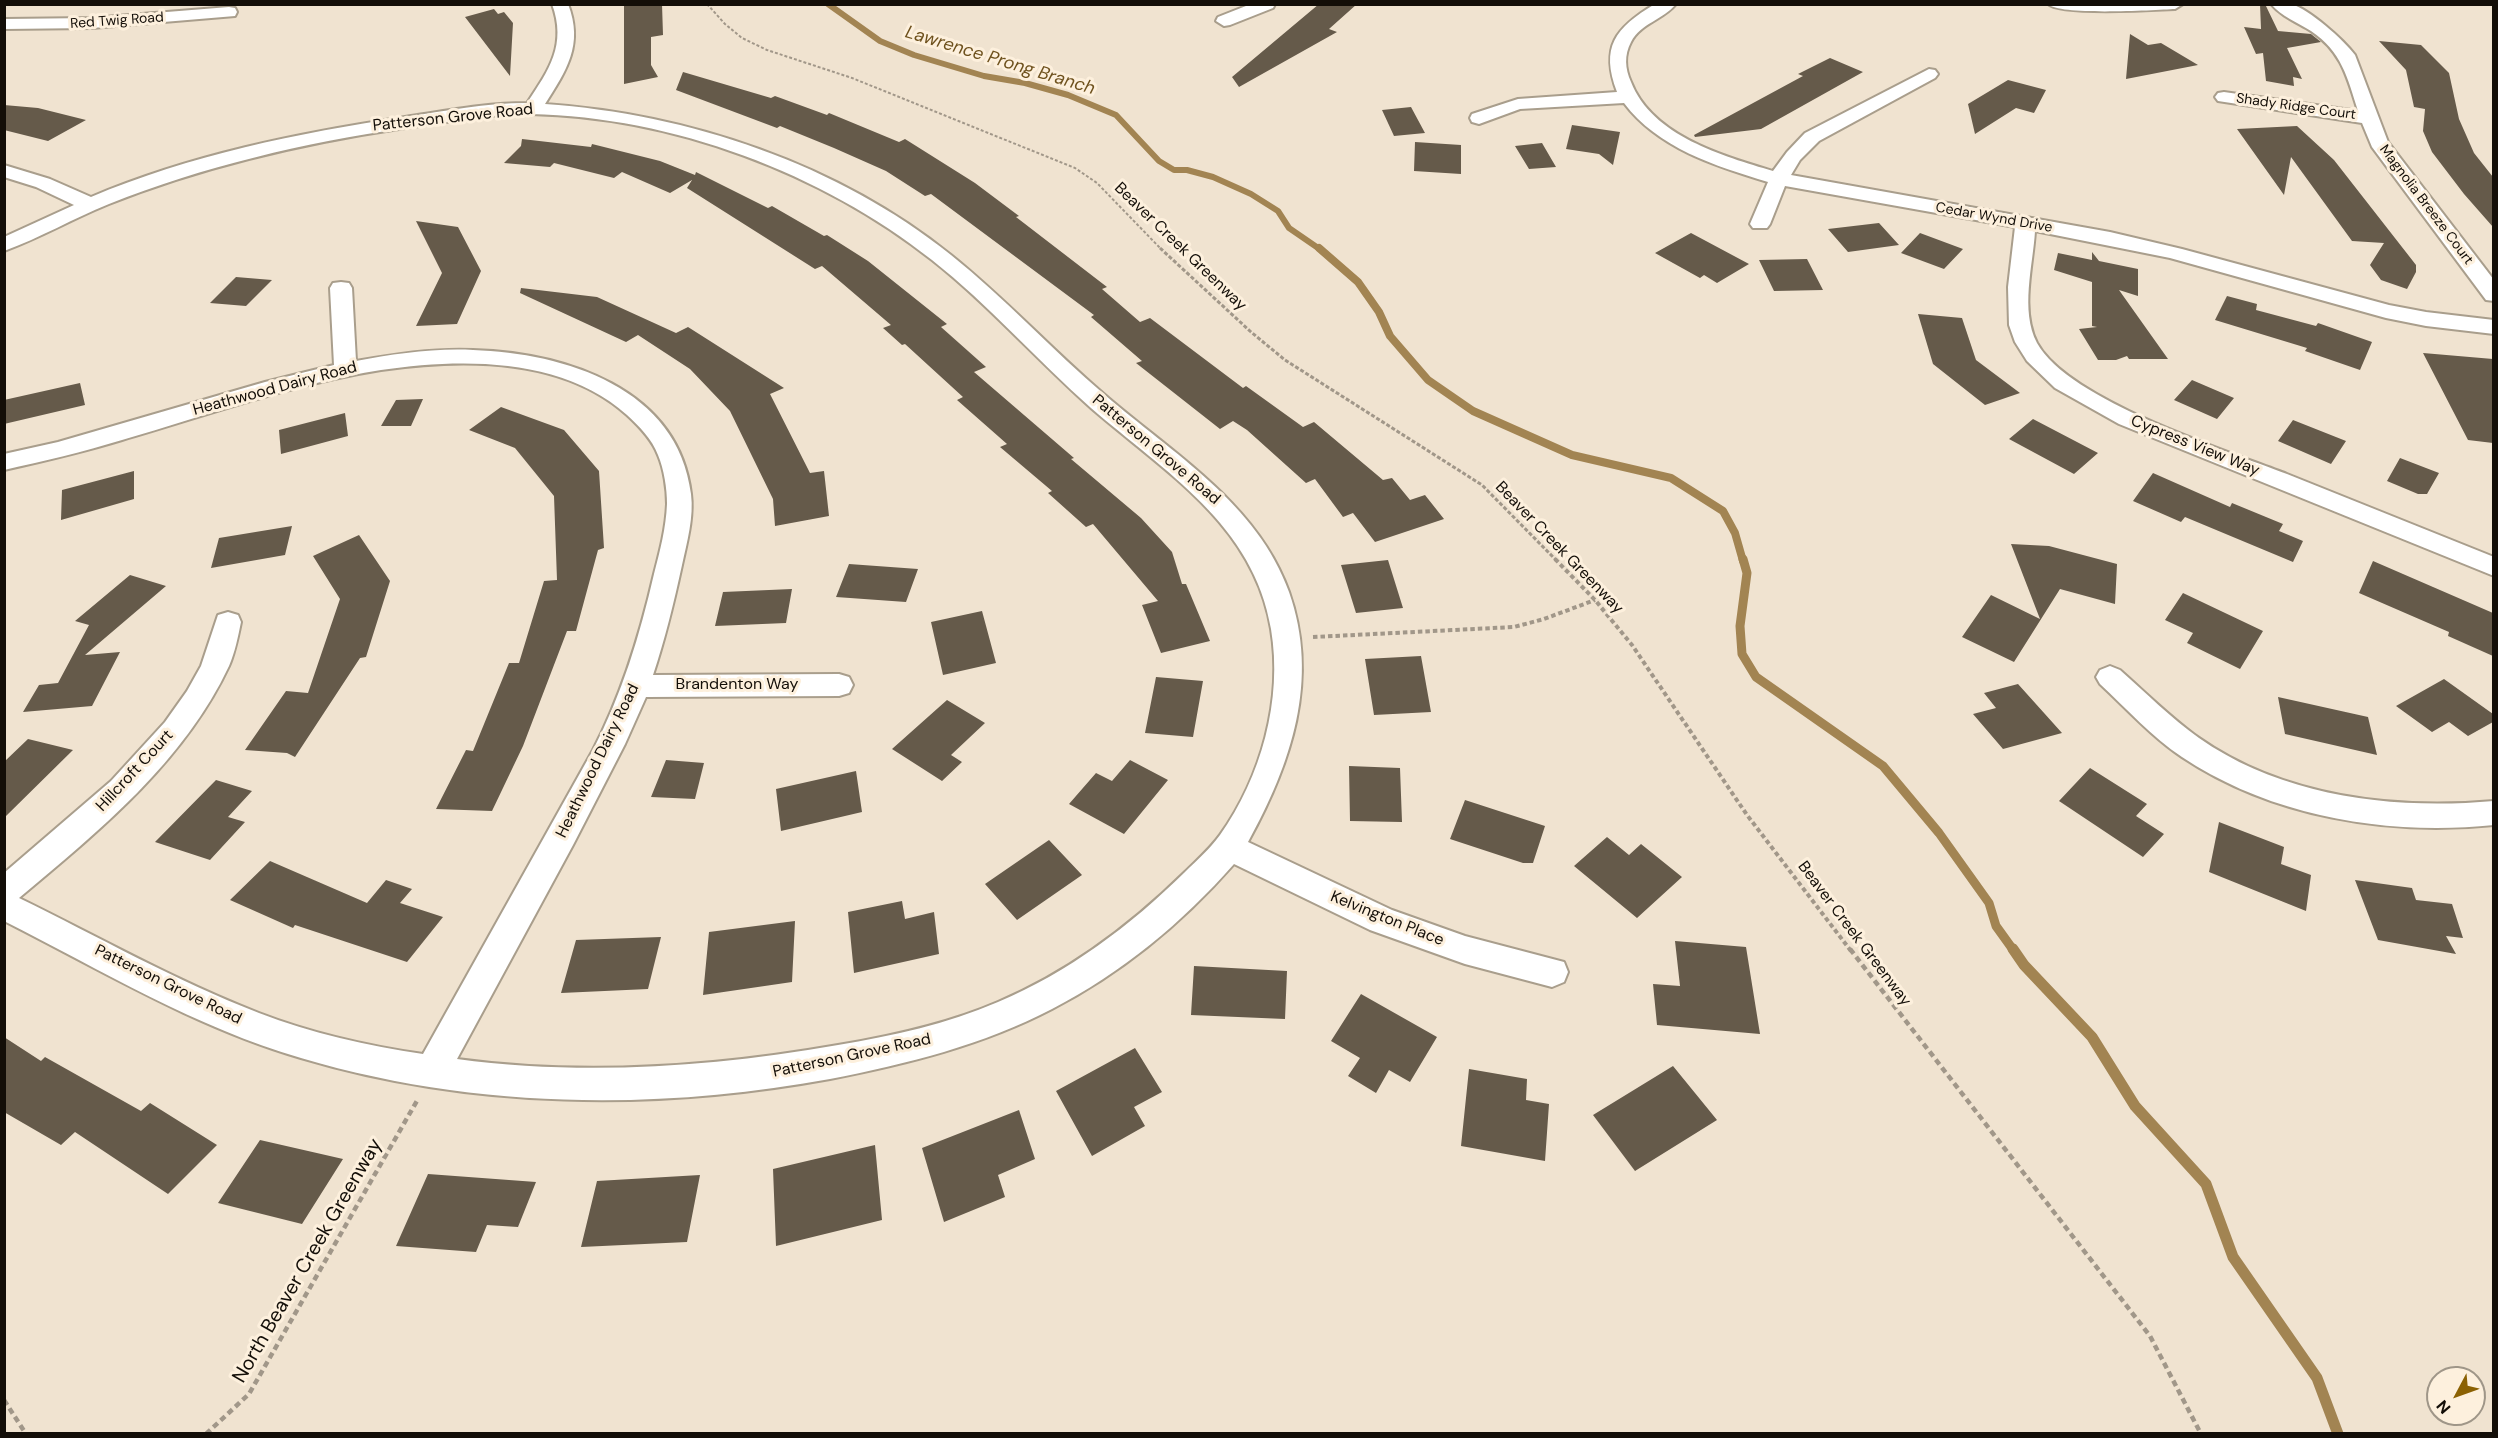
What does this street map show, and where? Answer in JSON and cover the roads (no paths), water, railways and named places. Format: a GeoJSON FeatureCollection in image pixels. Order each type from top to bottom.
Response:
{"type":"FeatureCollection","features":[{"type":"Feature","properties":{"kind":"street"},"geometry":{"type":"LineString","coordinates":[[534,109],[566,49],[569,37],[567,21],[560,4]]}},
{"type":"Feature","properties":{"kind":"street"},"geometry":{"type":"LineString","coordinates":[[1224,21],[1267,4]]}},
{"type":"Feature","properties":{"kind":"street","name":"Cedar Wynd Drive"},"geometry":{"type":"LineString","coordinates":[[1668,4],[1637,23],[1618,49],[1616,63],[1626,97],[1647,118],[1674,138],[1731,164],[1778,179],[2175,253],[2426,320],[2493,327]]}},
{"type":"Feature","properties":{"kind":"street"},"geometry":{"type":"LineString","coordinates":[[2056,4],[2099,6],[2175,4]]}},
{"type":"Feature","properties":{"kind":"street","name":"Magnolia Breeze Court"},"geometry":{"type":"LineString","coordinates":[[2279,4],[2319,29],[2340,47],[2349,59],[2368,118],[2379,143],[2493,295]]}},
{"type":"Feature","properties":{"kind":"street","name":"Red Twig Road"},"geometry":{"type":"LineString","coordinates":[[4,24],[102,23],[229,12]]}},
{"type":"Feature","properties":{"kind":"street"},"geometry":{"type":"LineString","coordinates":[[1760,224],[1778,179],[1791,156],[1812,137],[1929,74]]}},
{"type":"Feature","properties":{"kind":"street"},"geometry":{"type":"LineString","coordinates":[[1479,117],[1518,104],[1626,97]]}},
{"type":"Feature","properties":{"kind":"street","name":"Shady Ridge Court"},"geometry":{"type":"LineString","coordinates":[[2224,97],[2368,118]]}},
{"type":"Feature","properties":{"kind":"street","name":"Patterson Grove Road"},"geometry":{"type":"LineString","coordinates":[[4,245],[89,204],[189,168],[281,143],[325,134],[436,118],[534,109],[622,118],[698,137],[793,171],[883,216],[920,240],[955,267],[1098,402],[1196,482],[1227,511],[1254,546],[1271,579],[1282,613],[1286,638],[1288,685],[1283,728],[1275,759],[1262,790],[1229,847],[1165,912],[1134,939],[1084,975],[981,1025],[909,1047],[828,1064],[743,1077],[677,1082],[609,1085],[427,1082],[265,1031],[215,1011],[4,906]]}},
{"type":"Feature","properties":{"kind":"street"},"geometry":{"type":"LineString","coordinates":[[4,171],[43,183],[89,204]]}},
{"type":"Feature","properties":{"kind":"street","name":"Cypress View Way"},"geometry":{"type":"LineString","coordinates":[[2025,224],[2019,306],[2020,325],[2033,352],[2061,382],[2082,396],[2127,419],[2493,567]]}},
{"type":"Feature","properties":{"kind":"street"},"geometry":{"type":"LineString","coordinates":[[341,288],[345,369]]}},
{"type":"Feature","properties":{"kind":"street","name":"Heathwood Dairy Road"},"geometry":{"type":"LineString","coordinates":[[4,462],[345,369],[440,357],[483,357],[536,363],[570,372],[616,394],[652,425],[674,466],[679,491],[679,514],[661,602],[636,686],[561,839],[427,1082]]}},
{"type":"Feature","properties":{"kind":"street","name":"Hillcroft Court"},"geometry":{"type":"LineString","coordinates":[[4,892],[107,804],[169,735],[196,701],[216,665],[228,622]]}},
{"type":"Feature","properties":{"kind":"street"},"geometry":{"type":"LineString","coordinates":[[2110,676],[2183,742],[2203,756],[2276,788],[2370,813],[2405,817],[2460,818],[2493,813]]}},
{"type":"Feature","properties":{"kind":"street","name":"Brandenton Way"},"geometry":{"type":"LineString","coordinates":[[636,686],[838,685]]}},
{"type":"Feature","properties":{"kind":"street","name":"Kelvington Place"},"geometry":{"type":"LineString","coordinates":[[1229,847],[1381,920],[1465,950],[1552,972]]}},
{"type":"Feature","properties":{"kind":"waterway","name":"Lawrence Prong Branch"},"geometry":{"type":"LineString","coordinates":[[828,4],[880,41],[914,55],[984,76],[1025,83],[1068,95],[1116,115],[1159,161],[1174,170],[1187,170],[1213,177],[1251,194],[1278,211],[1289,228],[1321,250]]}},
{"type":"Feature","properties":{"kind":"waterway","name":"Lawrence Prong Branch"},"geometry":{"type":"LineString","coordinates":[[1319,248],[1358,282],[1379,312],[1390,336],[1428,380],[1473,411],[1572,455],[1671,478],[1723,511],[1735,533],[1743,561]]}},
{"type":"Feature","properties":{"kind":"waterway","name":"Lawrence Prong Branch"},"geometry":{"type":"LineString","coordinates":[[1743,559],[1747,573],[1740,626],[1742,654],[1756,677],[1883,766],[1939,833],[1989,903],[1996,926],[2014,951]]}},
{"type":"Feature","properties":{"kind":"waterway","name":"Lawrence Prong Branch"},"geometry":{"type":"LineString","coordinates":[[2013,949],[2024,965],[2092,1037],[2135,1106],[2206,1184],[2233,1257],[2317,1378],[2338,1434]]}}]}
